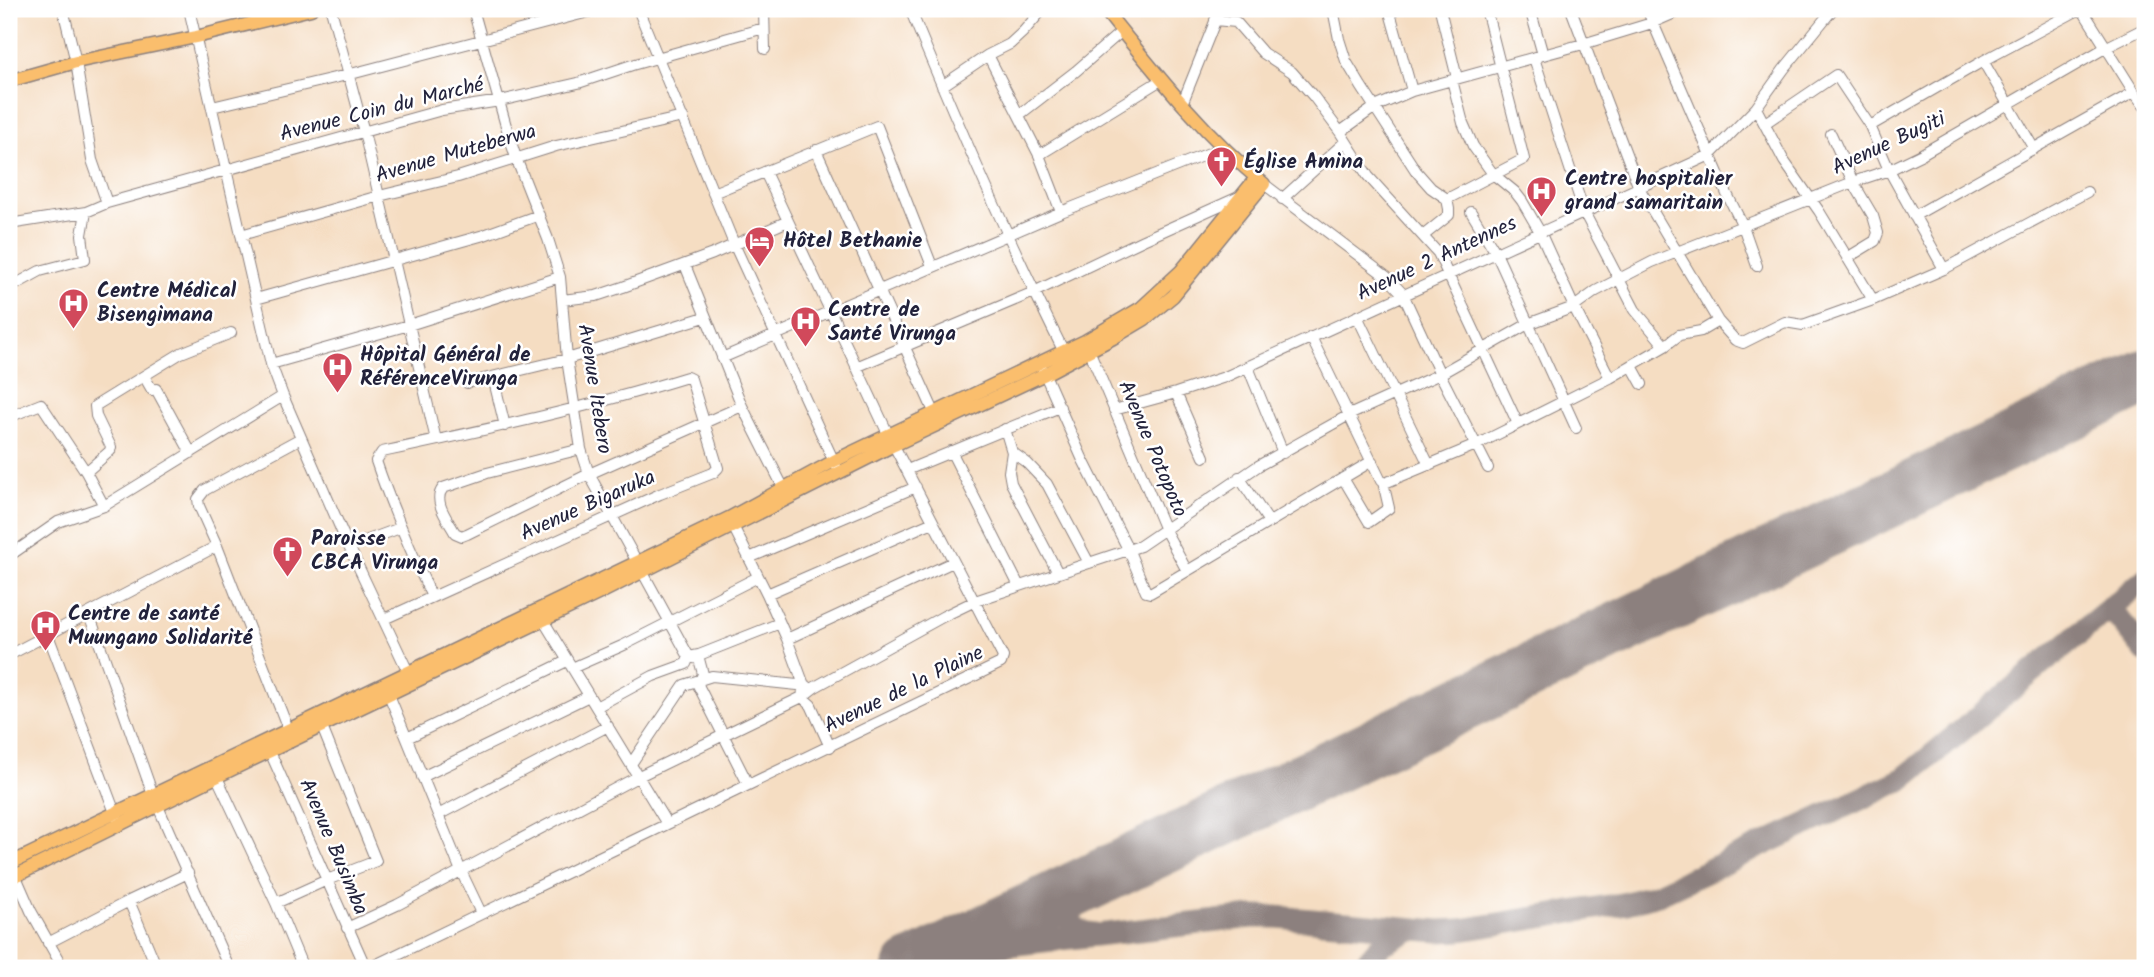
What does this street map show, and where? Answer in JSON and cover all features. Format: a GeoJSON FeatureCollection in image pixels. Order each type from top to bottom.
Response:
{"type":"FeatureCollection","features":[{"type":"Feature","properties":{"kind":"main road"},"geometry":{"type":"LineString","coordinates":[[9,81],[76,62],[311,9]]}},
{"type":"Feature","properties":{"kind":"main road"},"geometry":{"type":"LineString","coordinates":[[1104,9],[1182,104],[1222,148],[1260,181]]}},
{"type":"Feature","properties":{"kind":"main road"},"geometry":{"type":"LineString","coordinates":[[1168,292],[1181,271],[1244,194],[1260,181]]}},
{"type":"Feature","properties":{"kind":"main road"},"geometry":{"type":"LineString","coordinates":[[11,871],[121,824],[156,800],[731,523],[837,467],[1087,346],[1168,292],[1260,181]]}},
{"type":"Feature","properties":{"kind":"main road"},"geometry":{"type":"LineString","coordinates":[[892,441],[935,414],[1042,369],[1064,352],[1087,346]]}},
{"type":"Feature","properties":{"kind":"main road"},"geometry":{"type":"LineString","coordinates":[[731,523],[783,487],[837,467]]}},
{"type":"Feature","properties":{"kind":"main road"},"geometry":{"type":"LineString","coordinates":[[11,871],[114,812],[156,800]]}},
{"type":"Feature","properties":{"kind":"street"},"geometry":{"type":"LineString","coordinates":[[63,9],[76,62],[92,160],[107,203]]}},
{"type":"Feature","properties":{"kind":"street"},"geometry":{"type":"LineString","coordinates":[[189,9],[271,364],[349,547],[412,678]]}},
{"type":"Feature","properties":{"kind":"street"},"geometry":{"type":"LineString","coordinates":[[331,9],[364,132],[436,440]]}},
{"type":"Feature","properties":{"kind":"street","name":"Avenue Itebero"},"geometry":{"type":"LineString","coordinates":[[473,9],[516,158],[560,277],[567,359],[581,449],[589,474],[670,620],[687,660],[699,659],[703,674],[696,680],[748,784]]}},
{"type":"Feature","properties":{"kind":"street"},"geometry":{"type":"LineString","coordinates":[[212,107],[600,9]]}},
{"type":"Feature","properties":{"kind":"street"},"geometry":{"type":"LineString","coordinates":[[638,9],[734,244],[837,467]]}},
{"type":"Feature","properties":{"kind":"street"},"geometry":{"type":"LineString","coordinates":[[764,9],[765,49]]}},
{"type":"Feature","properties":{"kind":"street"},"geometry":{"type":"LineString","coordinates":[[910,9],[1008,235],[1064,352]]}},
{"type":"Feature","properties":{"kind":"street"},"geometry":{"type":"LineString","coordinates":[[942,86],[988,55],[1010,44],[1043,9]]}},
{"type":"Feature","properties":{"kind":"street"},"geometry":{"type":"LineString","coordinates":[[1182,104],[1220,9]]}},
{"type":"Feature","properties":{"kind":"street"},"geometry":{"type":"LineString","coordinates":[[1333,9],[1346,61],[1416,171],[1431,188],[1447,199],[1449,215],[1423,236]]}},
{"type":"Feature","properties":{"kind":"street"},"geometry":{"type":"LineString","coordinates":[[1389,9],[1412,91]]}},
{"type":"Feature","properties":{"kind":"street"},"geometry":{"type":"LineString","coordinates":[[1440,9],[1464,123],[1473,146],[1493,174],[1515,192],[1540,232],[1610,378]]}},
{"type":"Feature","properties":{"kind":"street"},"geometry":{"type":"LineString","coordinates":[[1447,199],[1524,159],[1486,9]]}},
{"type":"Feature","properties":{"kind":"street"},"geometry":{"type":"LineString","coordinates":[[1531,9],[1539,57],[1584,212],[1635,310],[1665,346]]}},
{"type":"Feature","properties":{"kind":"street"},"geometry":{"type":"LineString","coordinates":[[1570,9],[1639,188],[1718,321],[1735,340],[1743,342],[1785,322],[1803,325],[1873,300],[1944,270],[2087,192]]}},
{"type":"Feature","properties":{"kind":"street"},"geometry":{"type":"LineString","coordinates":[[1647,9],[1744,226],[1757,266]]}},
{"type":"Feature","properties":{"kind":"street"},"geometry":{"type":"LineString","coordinates":[[1652,23],[1664,9]]}},
{"type":"Feature","properties":{"kind":"street"},"geometry":{"type":"LineString","coordinates":[[1282,199],[1375,107],[1412,91],[1583,44],[1652,23],[1684,9]]}},
{"type":"Feature","properties":{"kind":"street","name":"Avenue 2 Antennes"},"geometry":{"type":"LineString","coordinates":[[1114,410],[1225,377],[1710,155],[1756,108],[1833,9]]}},
{"type":"Feature","properties":{"kind":"street"},"geometry":{"type":"LineString","coordinates":[[1870,126],[2081,9],[2145,107]]}},
{"type":"Feature","properties":{"kind":"street"},"geometry":{"type":"LineString","coordinates":[[1215,20],[1238,24],[1263,52],[1298,79],[1343,137],[1368,176],[1438,253],[1518,424]]}},
{"type":"Feature","properties":{"kind":"street","name":"Avenue Bugiti"},"geometry":{"type":"LineString","coordinates":[[347,928],[397,905],[639,776],[802,697],[810,686],[975,601],[1129,551],[1165,530],[1239,477],[1349,415],[1440,374],[1528,324],[1574,307],[1619,279],[1676,251],[1889,170],[1920,155],[2145,27]]}},
{"type":"Feature","properties":{"kind":"street","name":"Avenue Coin du Marché"},"geometry":{"type":"LineString","coordinates":[[9,225],[86,212],[107,203],[442,110],[500,101],[578,83],[764,28]]}},
{"type":"Feature","properties":{"kind":"street"},"geometry":{"type":"LineString","coordinates":[[1018,115],[1076,71],[1122,31]]}},
{"type":"Feature","properties":{"kind":"street"},"geometry":{"type":"LineString","coordinates":[[988,55],[1039,155],[1060,212]]}},
{"type":"Feature","properties":{"kind":"street"},"geometry":{"type":"LineString","coordinates":[[1983,61],[2034,149]]}},
{"type":"Feature","properties":{"kind":"street"},"geometry":{"type":"LineString","coordinates":[[1765,122],[1836,75],[1870,126],[1889,170],[1944,270]]}},
{"type":"Feature","properties":{"kind":"street"},"geometry":{"type":"LineString","coordinates":[[1039,155],[1161,80]]}},
{"type":"Feature","properties":{"kind":"street"},"geometry":{"type":"LineString","coordinates":[[1914,216],[2134,92]]}},
{"type":"Feature","properties":{"kind":"street"},"geometry":{"type":"LineString","coordinates":[[1756,108],[1784,161],[1812,200],[1873,300]]}},
{"type":"Feature","properties":{"kind":"street","name":"Avenue Muteberwa"},"geometry":{"type":"LineString","coordinates":[[241,235],[458,177],[588,137],[683,117]]}},
{"type":"Feature","properties":{"kind":"street"},"geometry":{"type":"LineString","coordinates":[[713,193],[877,126],[932,267]]}},
{"type":"Feature","properties":{"kind":"street"},"geometry":{"type":"LineString","coordinates":[[1831,134],[1853,182],[1873,216],[1878,233],[1875,241],[1847,258]]}},
{"type":"Feature","properties":{"kind":"street"},"geometry":{"type":"LineString","coordinates":[[722,358],[1060,212],[1222,148]]}},
{"type":"Feature","properties":{"kind":"street"},"geometry":{"type":"LineString","coordinates":[[816,150],[935,414]]}},
{"type":"Feature","properties":{"kind":"street","name":"Avenue de la Plaine"},"geometry":{"type":"LineString","coordinates":[[368,968],[1001,663],[1003,657],[892,441],[765,172]]}},
{"type":"Feature","properties":{"kind":"street"},"geometry":{"type":"LineString","coordinates":[[1260,181],[1387,277],[1403,294],[1488,468]]}},
{"type":"Feature","properties":{"kind":"street"},"geometry":{"type":"LineString","coordinates":[[856,367],[1034,292],[1244,194]]}},
{"type":"Feature","properties":{"kind":"street"},"geometry":{"type":"LineString","coordinates":[[9,288],[40,271],[85,259],[82,235],[86,212]]}},
{"type":"Feature","properties":{"kind":"street"},"geometry":{"type":"LineString","coordinates":[[1471,212],[1496,253],[1576,428]]}},
{"type":"Feature","properties":{"kind":"street"},"geometry":{"type":"LineString","coordinates":[[256,299],[484,235],[538,215]]}},
{"type":"Feature","properties":{"kind":"street"},"geometry":{"type":"LineString","coordinates":[[562,300],[606,293],[685,265],[788,221]]}},
{"type":"Feature","properties":{"kind":"street"},"geometry":{"type":"LineString","coordinates":[[685,265],[742,406],[783,487]]}},
{"type":"Feature","properties":{"kind":"street"},"geometry":{"type":"LineString","coordinates":[[271,364],[409,325],[560,277]]}},
{"type":"Feature","properties":{"kind":"street"},"geometry":{"type":"LineString","coordinates":[[1357,316],[1429,465]]}},
{"type":"Feature","properties":{"kind":"street"},"geometry":{"type":"LineString","coordinates":[[467,383],[567,359],[705,317]]}},
{"type":"Feature","properties":{"kind":"street"},"geometry":{"type":"LineString","coordinates":[[1383,482],[1476,445],[1610,378],[1679,335],[1701,331],[1718,321]]}},
{"type":"Feature","properties":{"kind":"street"},"geometry":{"type":"LineString","coordinates":[[86,472],[110,451],[111,447],[96,416],[95,406],[181,353],[231,333]]}},
{"type":"Feature","properties":{"kind":"street"},"geometry":{"type":"LineString","coordinates":[[1311,337],[1383,482],[1389,509],[1369,522],[1343,478]]}},
{"type":"Feature","properties":{"kind":"street","name":"Avenue Potopoto"},"geometry":{"type":"LineString","coordinates":[[1087,346],[1165,530],[1187,571]]}},
{"type":"Feature","properties":{"kind":"street"},"geometry":{"type":"LineString","coordinates":[[1248,366],[1283,453]]}},
{"type":"Feature","properties":{"kind":"street"},"geometry":{"type":"LineString","coordinates":[[1632,366],[1642,384]]}},
{"type":"Feature","properties":{"kind":"street"},"geometry":{"type":"LineString","coordinates":[[1042,369],[1146,592],[1157,589],[1372,461]]}},
{"type":"Feature","properties":{"kind":"street"},"geometry":{"type":"LineString","coordinates":[[144,376],[152,390],[156,389],[191,453]]}},
{"type":"Feature","properties":{"kind":"street"},"geometry":{"type":"LineString","coordinates":[[493,377],[506,426]]}},
{"type":"Feature","properties":{"kind":"street","name":"Avenue Bigaruka"},"geometry":{"type":"LineString","coordinates":[[384,619],[718,468],[693,382],[687,377],[617,399],[576,408]]}},
{"type":"Feature","properties":{"kind":"street"},"geometry":{"type":"LineString","coordinates":[[1176,393],[1204,457]]}},
{"type":"Feature","properties":{"kind":"street"},"geometry":{"type":"LineString","coordinates":[[9,556],[58,522],[104,506],[283,396]]}},
{"type":"Feature","properties":{"kind":"street"},"geometry":{"type":"LineString","coordinates":[[9,417],[41,404],[86,472],[104,506]]}},
{"type":"Feature","properties":{"kind":"street"},"geometry":{"type":"LineString","coordinates":[[581,449],[443,488],[439,493],[439,501],[455,533],[462,536],[589,474],[742,406]]}},
{"type":"Feature","properties":{"kind":"street"},"geometry":{"type":"LineString","coordinates":[[907,470],[1060,407]]}},
{"type":"Feature","properties":{"kind":"street"},"geometry":{"type":"LineString","coordinates":[[432,597],[400,528],[376,461],[378,456],[382,452],[576,408]]}},
{"type":"Feature","properties":{"kind":"street"},"geometry":{"type":"LineString","coordinates":[[1005,429],[1012,452],[1009,472],[1011,482],[1058,573]]}},
{"type":"Feature","properties":{"kind":"street"},"geometry":{"type":"LineString","coordinates":[[291,736],[198,499],[201,494],[301,438]]}},
{"type":"Feature","properties":{"kind":"street"},"geometry":{"type":"LineString","coordinates":[[951,451],[1019,586]]}},
{"type":"Feature","properties":{"kind":"street"},"geometry":{"type":"LineString","coordinates":[[1012,452],[1047,484],[1088,563]]}},
{"type":"Feature","properties":{"kind":"street"},"geometry":{"type":"LineString","coordinates":[[1239,477],[1269,522]]}},
{"type":"Feature","properties":{"kind":"street"},"geometry":{"type":"LineString","coordinates":[[749,558],[916,487]]}},
{"type":"Feature","properties":{"kind":"street"},"geometry":{"type":"LineString","coordinates":[[767,594],[933,522]]}},
{"type":"Feature","properties":{"kind":"street"},"geometry":{"type":"LineString","coordinates":[[731,523],[810,686]]}},
{"type":"Feature","properties":{"kind":"street"},"geometry":{"type":"LineString","coordinates":[[349,547],[400,528]]}},
{"type":"Feature","properties":{"kind":"street"},"geometry":{"type":"LineString","coordinates":[[11,654],[217,546]]}},
{"type":"Feature","properties":{"kind":"street"},"geometry":{"type":"LineString","coordinates":[[787,639],[953,562]]}},
{"type":"Feature","properties":{"kind":"street"},"geometry":{"type":"LineString","coordinates":[[407,738],[569,664],[624,645],[758,577]]}},
{"type":"Feature","properties":{"kind":"street"},"geometry":{"type":"LineString","coordinates":[[89,614],[156,800],[229,968]]}},
{"type":"Feature","properties":{"kind":"street"},"geometry":{"type":"LineString","coordinates":[[540,615],[667,824]]}},
{"type":"Feature","properties":{"kind":"street"},"geometry":{"type":"LineString","coordinates":[[596,707],[687,660],[779,623]]}},
{"type":"Feature","properties":{"kind":"street"},"geometry":{"type":"LineString","coordinates":[[48,635],[114,812],[121,824]]}},
{"type":"Feature","properties":{"kind":"street"},"geometry":{"type":"LineString","coordinates":[[687,660],[689,678],[696,680]]}},
{"type":"Feature","properties":{"kind":"street"},"geometry":{"type":"LineString","coordinates":[[631,764],[684,685],[712,676],[810,686]]}},
{"type":"Feature","properties":{"kind":"street"},"geometry":{"type":"LineString","coordinates":[[386,689],[481,913]]}},
{"type":"Feature","properties":{"kind":"street"},"geometry":{"type":"LineString","coordinates":[[422,777],[589,696]]}},
{"type":"Feature","properties":{"kind":"street"},"geometry":{"type":"LineString","coordinates":[[802,697],[811,705],[830,747]]}},
{"type":"Feature","properties":{"kind":"street"},"geometry":{"type":"LineString","coordinates":[[276,903],[373,863],[376,858],[319,721]]}},
{"type":"Feature","properties":{"kind":"street"},"geometry":{"type":"LineString","coordinates":[[438,815],[608,726]]}},
{"type":"Feature","properties":{"kind":"street","name":"Avenue Busimba"},"geometry":{"type":"LineString","coordinates":[[268,746],[347,928],[368,968]]}},
{"type":"Feature","properties":{"kind":"street"},"geometry":{"type":"LineString","coordinates":[[215,771],[303,968]]}},
{"type":"Feature","properties":{"kind":"street"},"geometry":{"type":"LineString","coordinates":[[11,871],[63,968]]}},
{"type":"Feature","properties":{"kind":"street"},"geometry":{"type":"LineString","coordinates":[[48,943],[188,873]]}},
{"type":"Feature","properties":{"kind":"street"},"geometry":{"type":"LineString","coordinates":[[129,901],[157,968]]}},
{"type":"Feature","properties":{"kind":"taxiway"},"geometry":{"type":"LineString","coordinates":[[936,956],[958,951],[1252,917],[1439,931],[1461,930],[1627,903],[1658,894],[1903,779],[2145,579]]}},
{"type":"Feature","properties":{"kind":"taxiway"},"geometry":{"type":"LineString","coordinates":[[2110,608],[2145,651]]}},
{"type":"Feature","properties":{"kind":"taxiway"},"geometry":{"type":"LineString","coordinates":[[1078,888],[1069,904],[1068,918],[1077,928],[1095,934]]}},
{"type":"Feature","properties":{"kind":"taxiway"},"geometry":{"type":"LineString","coordinates":[[1361,968],[1381,945],[1411,929]]}},
{"type":"Feature","properties":{"kind":"runway"},"geometry":{"type":"LineString","coordinates":[[911,968],[2145,377]]}},
{"type":"Feature","properties":{"kind":"place","name":"Église Amina"},"geometry":{"type":"Point","coordinates":[1221,189]}},
{"type":"Feature","properties":{"kind":"place","name":"Centre hospitalier grand samaritain"},"geometry":{"type":"Point","coordinates":[1542,218]}},
{"type":"Feature","properties":{"kind":"place","name":"Hôtel Bethanie"},"geometry":{"type":"Point","coordinates":[760,268]}},
{"type":"Feature","properties":{"kind":"place","name":"Centre Médical Bisengimana"},"geometry":{"type":"Point","coordinates":[74,330]}},
{"type":"Feature","properties":{"kind":"place","name":"Centre de Santé Virunga"},"geometry":{"type":"Point","coordinates":[805,349]}},
{"type":"Feature","properties":{"kind":"place","name":"Hôpital Général de RéférenceVirunga"},"geometry":{"type":"Point","coordinates":[337,394]}},
{"type":"Feature","properties":{"kind":"place","name":"Paroisse CBCA Virunga"},"geometry":{"type":"Point","coordinates":[288,578]}},
{"type":"Feature","properties":{"kind":"place","name":"Centre de santé Muungano Solidarité"},"geometry":{"type":"Point","coordinates":[45,653]}}]}
